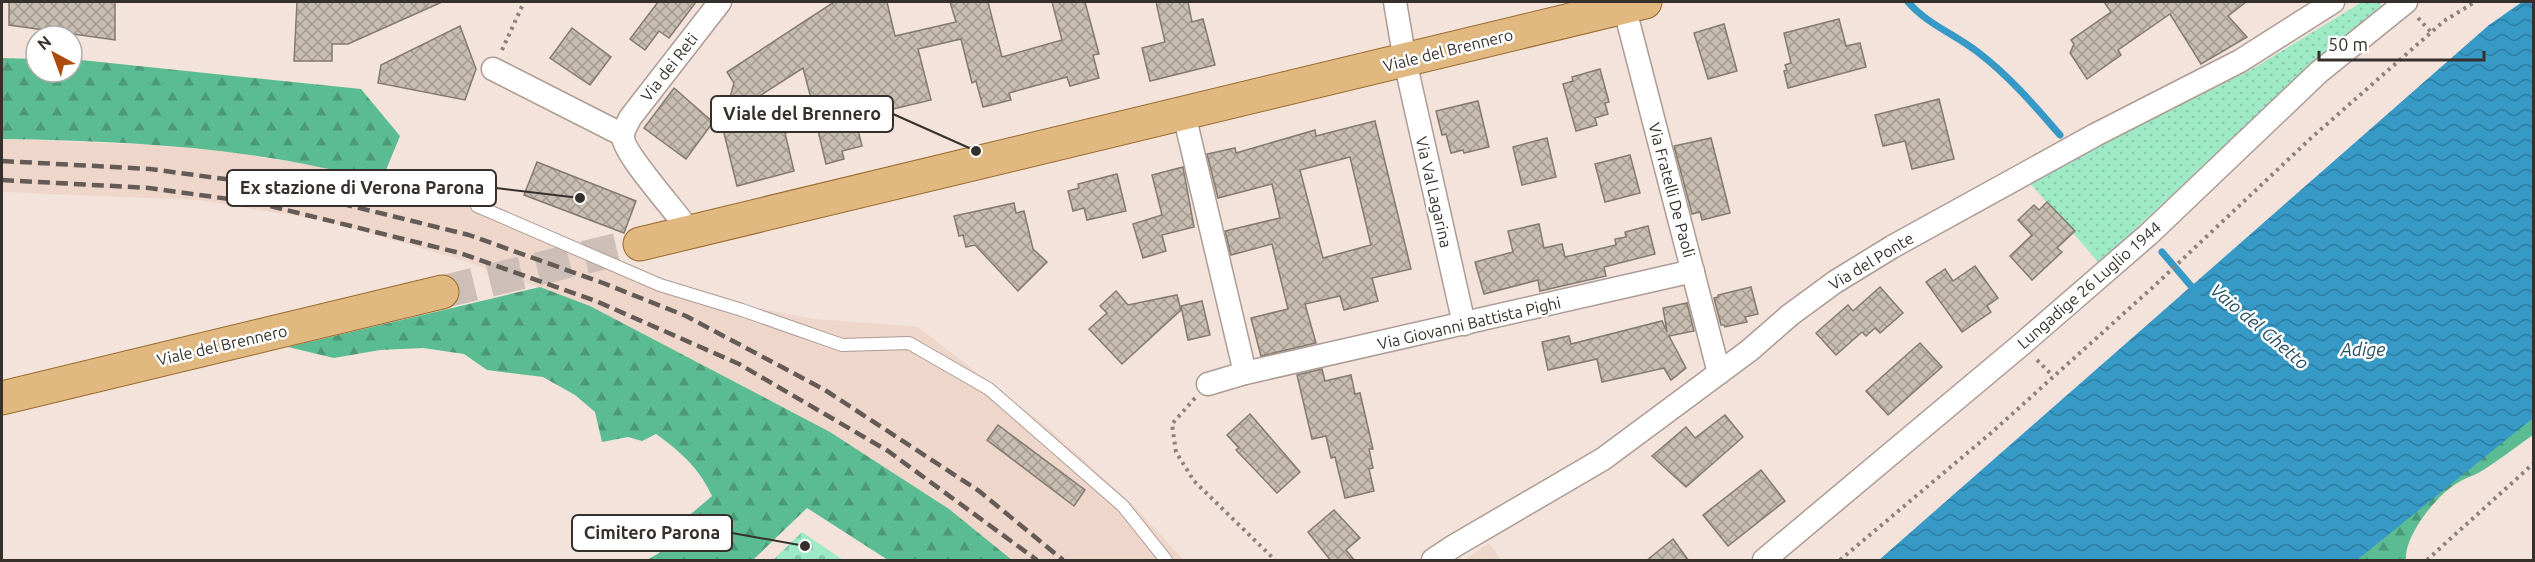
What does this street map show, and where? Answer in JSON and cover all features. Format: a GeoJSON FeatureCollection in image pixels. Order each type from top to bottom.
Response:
{"type":"FeatureCollection","features":[{"type":"Feature","properties":{"kind":"main road","name":"Viale del Brennero"},"geometry":{"type":"LineString","coordinates":[[640,244],[1635,4]]}},
{"type":"Feature","properties":{"kind":"main road","name":"Viale del Brennero"},"geometry":{"type":"LineString","coordinates":[[2,398],[442,292]]}},
{"type":"Feature","properties":{"kind":"street","name":"Via dei Reti"},"geometry":{"type":"LineString","coordinates":[[622,135],[630,118],[720,2]]}},
{"type":"Feature","properties":{"kind":"street","name":"Via Val Lagarina"},"geometry":{"type":"LineString","coordinates":[[1395,2],[1405,61],[1464,324]]}},
{"type":"Feature","properties":{"kind":"street","name":"Via del Ponte"},"geometry":{"type":"LineString","coordinates":[[1433,561],[1522,505],[1603,459],[1719,373],[1835,282],[1892,247],[2095,135],[2240,61],[2333,2]]}},
{"type":"Feature","properties":{"kind":"street","name":"Lungadige 26 Luglio 1944"},"geometry":{"type":"LineString","coordinates":[[1764,561],[2148,234],[2319,72],[2406,2]]}},
{"type":"Feature","properties":{"kind":"street","name":"Via Fratelli De Paoli"},"geometry":{"type":"LineString","coordinates":[[1635,4],[1693,271],[1719,373]]}},
{"type":"Feature","properties":{"kind":"street"},"geometry":{"type":"LineString","coordinates":[[493,69],[622,135],[628,152],[674,208],[690,232]]}},
{"type":"Feature","properties":{"kind":"street"},"geometry":{"type":"LineString","coordinates":[[1184,114],[1245,373]]}},
{"type":"Feature","properties":{"kind":"street","name":"Via Giovanni Battista Pighi"},"geometry":{"type":"LineString","coordinates":[[1208,384],[1245,373],[1693,271]]}},
{"type":"Feature","properties":{"kind":"lane"},"geometry":{"type":"LineString","coordinates":[[477,206],[660,285],[742,310],[842,345],[909,343],[989,389],[1124,506],[1166,561]]}},
{"type":"Feature","properties":{"kind":"path"},"geometry":{"type":"LineString","coordinates":[[493,69],[524,2]]}},
{"type":"Feature","properties":{"kind":"path"},"geometry":{"type":"LineString","coordinates":[[1840,561],[1991,433],[2327,124],[2444,21],[2475,2]]}},
{"type":"Feature","properties":{"kind":"path"},"geometry":{"type":"LineString","coordinates":[[1208,384],[1172,424],[1176,452],[1194,481],[1275,561]]}},
{"type":"Feature","properties":{"kind":"path"},"geometry":{"type":"LineString","coordinates":[[2427,561],[2534,463]]}},
{"type":"Feature","properties":{"kind":"shaded area"},"geometry":{"type":"Polygon","coordinates":[[[2,139],[203,147],[339,170],[477,209],[682,294],[815,319],[918,327],[1052,431],[1133,505],[1184,560],[1012,560],[949,509],[830,432],[590,306],[462,260],[327,221],[198,200],[2,192],[2,139]]]}},
{"type":"Feature","properties":{"kind":"shaded area"},"geometry":{"type":"Polygon","coordinates":[[[1489,543],[1501,560],[1464,560],[1489,543]]]}},
{"type":"Feature","properties":{"kind":"green space"},"geometry":{"type":"Polygon","coordinates":[[[2362,2],[2379,2],[2382,6],[2276,98],[2099,263],[2029,182],[2254,68],[2362,2]]]}},
{"type":"Feature","properties":{"kind":"green space"},"geometry":{"type":"Polygon","coordinates":[[[2,58],[24,59],[24,84],[84,84],[84,60],[361,89],[400,136],[381,182],[287,161],[193,148],[2,139],[2,58]]]}},
{"type":"Feature","properties":{"kind":"green space"},"geometry":{"type":"Polygon","coordinates":[[[540,287],[590,306],[830,432],[949,509],[1012,560],[888,560],[807,508],[753,560],[647,560],[659,553],[678,525],[712,496],[689,461],[656,434],[642,441],[628,437],[602,442],[595,412],[575,395],[543,377],[487,370],[464,354],[423,348],[380,350],[334,358],[288,347],[540,287]]]}},
{"type":"Feature","properties":{"kind":"green space"},"geometry":{"type":"Polygon","coordinates":[[[2533,395],[2533,435],[2487,468],[2459,482],[2441,496],[2416,528],[2410,539],[2406,560],[2299,560],[2533,395]]]}},
{"type":"Feature","properties":{"kind":"green space"},"geometry":{"type":"Polygon","coordinates":[[[802,532],[843,560],[773,560],[802,532]]]}},
{"type":"Feature","properties":{"kind":"water","name":"Adige"},"geometry":{"type":"Polygon","coordinates":[[[2522,2],[2534,2],[2533,418],[2357,560],[1879,560],[2489,25],[2522,2]]]}},
{"type":"Feature","properties":{"kind":"building"},"geometry":{"type":"Polygon","coordinates":[[[9,2],[115,2],[115,40],[84,36],[84,24],[24,24],[24,27],[9,25],[9,2]]]}},
{"type":"Feature","properties":{"kind":"building"},"geometry":{"type":"Polygon","coordinates":[[[297,2],[442,2],[348,44],[332,44],[332,61],[294,61],[297,2]]]}},
{"type":"Feature","properties":{"kind":"building"},"geometry":{"type":"Polygon","coordinates":[[[658,2],[696,2],[669,38],[659,31],[645,50],[630,39],[658,2]]]}},
{"type":"Feature","properties":{"kind":"building"},"geometry":{"type":"Polygon","coordinates":[[[834,2],[887,2],[895,36],[956,22],[950,2],[988,2],[1002,57],[1062,40],[1052,2],[1085,2],[1099,54],[1093,55],[1099,78],[1070,86],[1067,77],[1009,93],[1011,100],[983,107],[976,81],[972,83],[961,39],[918,49],[931,100],[855,118],[862,146],[842,151],[844,159],[826,164],[817,126],[785,133],[794,171],[737,186],[722,125],[814,110],[803,68],[724,119],[734,83],[727,72],[834,2]]]}},
{"type":"Feature","properties":{"kind":"building"},"geometry":{"type":"Polygon","coordinates":[[[1156,2],[1188,2],[1192,22],[1203,19],[1215,65],[1150,81],[1142,48],[1165,42],[1156,2]]]}},
{"type":"Feature","properties":{"kind":"building"},"geometry":{"type":"Polygon","coordinates":[[[2104,2],[2246,2],[2228,16],[2247,37],[2201,64],[2170,14],[2118,50],[2121,55],[2087,79],[2070,53],[2074,44],[2071,40],[2111,12],[2104,2]]]}},
{"type":"Feature","properties":{"kind":"building"},"geometry":{"type":"Polygon","coordinates":[[[1839,19],[1846,46],[1860,43],[1866,67],[1788,88],[1784,71],[1787,70],[1785,65],[1791,63],[1784,33],[1839,19]]]}},
{"type":"Feature","properties":{"kind":"building"},"geometry":{"type":"Polygon","coordinates":[[[1724,24],[1737,71],[1708,79],[1694,33],[1724,24]]]}},
{"type":"Feature","properties":{"kind":"building"},"geometry":{"type":"Polygon","coordinates":[[[460,26],[476,69],[465,100],[378,83],[381,65],[460,26]]]}},
{"type":"Feature","properties":{"kind":"building"},"geometry":{"type":"Polygon","coordinates":[[[572,28],[611,57],[590,85],[550,58],[572,28]]]}},
{"type":"Feature","properties":{"kind":"building"},"geometry":{"type":"Polygon","coordinates":[[[1600,69],[1609,102],[1605,103],[1608,114],[1595,118],[1597,125],[1576,131],[1563,84],[1573,81],[1572,77],[1600,69]]]}},
{"type":"Feature","properties":{"kind":"building"},"geometry":{"type":"Polygon","coordinates":[[[674,88],[713,122],[686,159],[644,128],[674,88]]]}},
{"type":"Feature","properties":{"kind":"building"},"geometry":{"type":"Polygon","coordinates":[[[1939,99],[1954,159],[1912,169],[1905,141],[1883,146],[1875,115],[1939,99]]]}},
{"type":"Feature","properties":{"kind":"building"},"geometry":{"type":"Polygon","coordinates":[[[1478,101],[1489,147],[1464,153],[1463,150],[1451,153],[1446,134],[1442,135],[1436,111],[1478,101]]]}},
{"type":"Feature","properties":{"kind":"building"},"geometry":{"type":"Polygon","coordinates":[[[1375,121],[1411,269],[1372,278],[1378,301],[1344,310],[1340,296],[1305,304],[1316,343],[1261,356],[1251,318],[1288,309],[1272,244],[1231,255],[1225,231],[1280,218],[1272,184],[1218,198],[1207,154],[1235,148],[1236,153],[1315,130],[1316,136],[1375,121]],[[1350,157],[1300,170],[1323,258],[1371,245],[1350,157]]]}},
{"type":"Feature","properties":{"kind":"building"},"geometry":{"type":"Polygon","coordinates":[[[1547,138],[1556,177],[1522,185],[1513,147],[1547,138]]]}},
{"type":"Feature","properties":{"kind":"building"},"geometry":{"type":"Polygon","coordinates":[[[1711,138],[1730,213],[1702,220],[1700,212],[1692,214],[1674,146],[1711,138]]]}},
{"type":"Feature","properties":{"kind":"building"},"geometry":{"type":"Polygon","coordinates":[[[1630,155],[1640,193],[1605,202],[1595,164],[1630,155]]]}},
{"type":"Feature","properties":{"kind":"building"},"geometry":{"type":"Polygon","coordinates":[[[537,162],[636,201],[624,233],[524,195],[537,162]]]}},
{"type":"Feature","properties":{"kind":"building"},"geometry":{"type":"Polygon","coordinates":[[[1183,167],[1194,227],[1162,235],[1166,251],[1143,258],[1133,224],[1162,215],[1152,175],[1183,167]]]}},
{"type":"Feature","properties":{"kind":"building"},"geometry":{"type":"Polygon","coordinates":[[[1117,174],[1126,211],[1087,220],[1084,208],[1073,211],[1068,191],[1079,188],[1078,184],[1117,174]]]}},
{"type":"Feature","properties":{"kind":"building"},"geometry":{"type":"Polygon","coordinates":[[[2047,202],[2075,231],[2057,248],[2062,252],[2032,280],[2010,256],[2032,235],[2018,220],[2034,205],[2039,210],[2047,202]]]}},
{"type":"Feature","properties":{"kind":"building"},"geometry":{"type":"Polygon","coordinates":[[[1014,203],[1016,213],[1024,211],[1033,249],[1047,262],[1018,291],[975,245],[966,247],[963,235],[959,236],[954,216],[1014,203]]]}},
{"type":"Feature","properties":{"kind":"building"},"geometry":{"type":"Polygon","coordinates":[[[1539,224],[1544,248],[1562,244],[1565,257],[1616,245],[1615,239],[1626,237],[1625,232],[1648,226],[1655,254],[1604,267],[1606,276],[1540,291],[1538,280],[1484,294],[1475,262],[1513,252],[1508,231],[1539,224]]]}},
{"type":"Feature","properties":{"kind":"building"},"geometry":{"type":"Polygon","coordinates":[[[1975,266],[1998,298],[1987,306],[1991,312],[1962,332],[1926,282],[1945,269],[1953,281],[1975,266]]]}},
{"type":"Feature","properties":{"kind":"building"},"geometry":{"type":"Polygon","coordinates":[[[1751,287],[1758,314],[1745,317],[1747,322],[1725,327],[1721,325],[1714,298],[1751,287]]]}},
{"type":"Feature","properties":{"kind":"building"},"geometry":{"type":"Polygon","coordinates":[[[1880,287],[1903,313],[1880,333],[1875,328],[1866,336],[1862,332],[1836,355],[1816,333],[1848,305],[1853,311],[1880,287]]]}},
{"type":"Feature","properties":{"kind":"building"},"geometry":{"type":"Polygon","coordinates":[[[1116,291],[1128,305],[1177,295],[1181,310],[1122,364],[1089,329],[1107,313],[1100,306],[1116,291]]]}},
{"type":"Feature","properties":{"kind":"building"},"geometry":{"type":"Polygon","coordinates":[[[1202,301],[1210,335],[1188,340],[1181,306],[1202,301]]]}},
{"type":"Feature","properties":{"kind":"building"},"geometry":{"type":"Polygon","coordinates":[[[1687,303],[1694,331],[1669,336],[1686,368],[1671,380],[1664,368],[1602,382],[1597,359],[1548,370],[1542,342],[1569,336],[1571,344],[1662,321],[1667,332],[1663,308],[1687,303]]]}},
{"type":"Feature","properties":{"kind":"building"},"geometry":{"type":"Polygon","coordinates":[[[1920,343],[1942,367],[1888,415],[1866,391],[1920,343]]]}},
{"type":"Feature","properties":{"kind":"building"},"geometry":{"type":"Polygon","coordinates":[[[1322,369],[1325,381],[1351,375],[1355,394],[1360,393],[1373,449],[1369,449],[1373,468],[1369,469],[1374,491],[1345,498],[1335,457],[1331,458],[1326,436],[1312,439],[1297,375],[1322,369]]]}},
{"type":"Feature","properties":{"kind":"building"},"geometry":{"type":"Polygon","coordinates":[[[1250,414],[1300,472],[1277,493],[1236,450],[1239,448],[1227,435],[1250,414]]]}},
{"type":"Feature","properties":{"kind":"building"},"geometry":{"type":"Polygon","coordinates":[[[1725,415],[1743,437],[1686,487],[1652,456],[1686,427],[1695,438],[1725,415]]]}},
{"type":"Feature","properties":{"kind":"building"},"geometry":{"type":"Polygon","coordinates":[[[998,425],[1085,490],[1074,506],[987,440],[998,425]]]}},
{"type":"Feature","properties":{"kind":"building"},"geometry":{"type":"Polygon","coordinates":[[[1761,470],[1785,501],[1728,546],[1703,515],[1761,470]]]}},
{"type":"Feature","properties":{"kind":"building"},"geometry":{"type":"Polygon","coordinates":[[[1334,510],[1360,538],[1346,550],[1355,561],[1331,561],[1308,532],[1334,510]]]}},
{"type":"Feature","properties":{"kind":"building"},"geometry":{"type":"Polygon","coordinates":[[[1673,539],[1689,561],[1646,561],[1673,539]]]}},
{"type":"Feature","properties":{"kind":"waterway","name":"Vaio del Ghetto"},"geometry":{"type":"LineString","coordinates":[[1908,2],[1924,17],[1970,46],[2001,71],[2060,135]]}},
{"type":"Feature","properties":{"kind":"waterway","name":"Vaio del Ghetto"},"geometry":{"type":"LineString","coordinates":[[2162,252],[2197,293]]}},
{"type":"Feature","properties":{"kind":"tunnel"},"geometry":{"type":"LineString","coordinates":[[442,292],[640,244]]}},
{"type":"Feature","properties":{"kind":"railway"},"geometry":{"type":"LineString","coordinates":[[2,161],[150,169],[262,184],[469,235],[603,283],[686,316],[825,390],[979,491],[1063,560]]}},
{"type":"Feature","properties":{"kind":"railway"},"geometry":{"type":"LineString","coordinates":[[2,180],[149,188],[258,203],[460,253],[596,301],[739,364],[888,451],[1037,560]]}},
{"type":"Feature","properties":{"kind":"place","name":"Viale del Brennero"},"geometry":{"type":"Point","coordinates":[976,151]}},
{"type":"Feature","properties":{"kind":"place","name":"Ex stazione di Verona Parona"},"geometry":{"type":"Point","coordinates":[580,198]}},
{"type":"Feature","properties":{"kind":"place","name":"Cimitero Parona"},"geometry":{"type":"Point","coordinates":[805,546]}}]}
